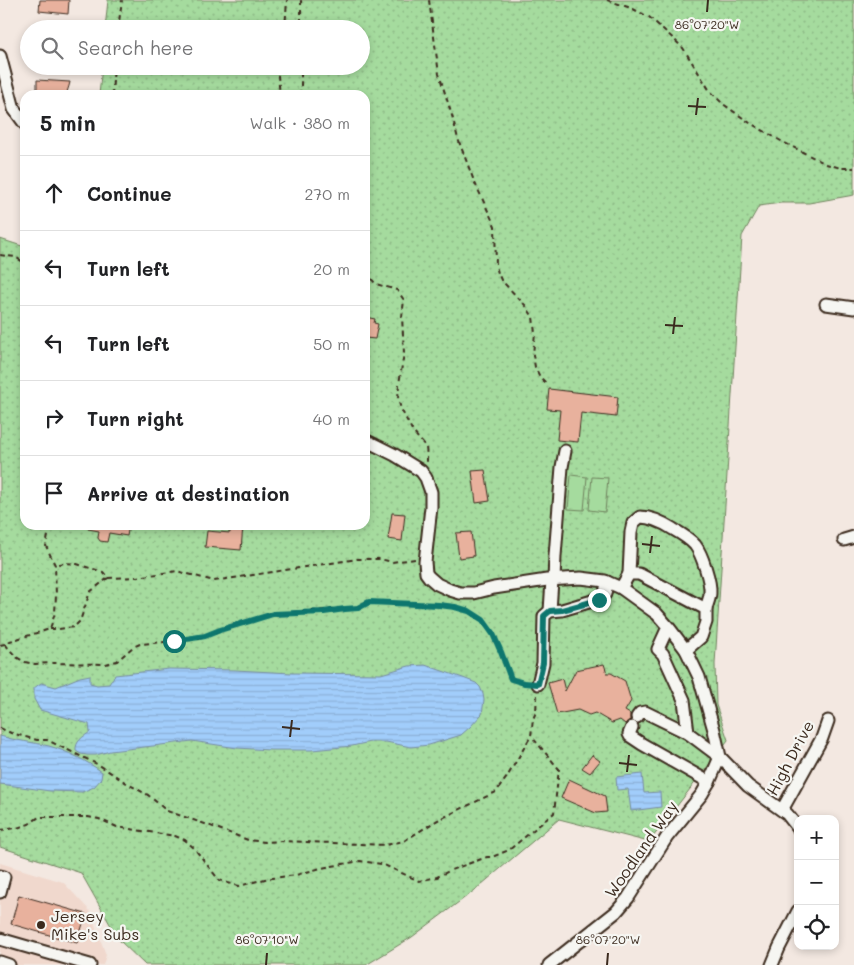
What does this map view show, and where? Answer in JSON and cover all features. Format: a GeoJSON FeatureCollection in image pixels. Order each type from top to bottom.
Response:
{"type":"FeatureCollection","features":[{"type":"Feature","properties":{"kind":"street"},"geometry":{"type":"LineString","coordinates":[[0,56],[14,108],[20,117]]}},
{"type":"Feature","properties":{"kind":"street"},"geometry":{"type":"LineString","coordinates":[[826,304],[854,308]]}},
{"type":"Feature","properties":{"kind":"street"},"geometry":{"type":"LineString","coordinates":[[370,442],[415,467],[426,478],[431,492],[431,507],[424,562],[426,573],[437,584],[460,593],[474,593],[517,584],[581,578],[607,582],[621,588],[657,614],[686,650],[699,677],[720,757]]}},
{"type":"Feature","properties":{"kind":"street"},"geometry":{"type":"LineString","coordinates":[[550,611],[562,466],[565,451]]}},
{"type":"Feature","properties":{"kind":"street"},"geometry":{"type":"LineString","coordinates":[[621,588],[629,574],[633,523],[640,517],[650,517],[666,524],[694,544],[700,552],[709,583],[710,594],[706,609],[706,622],[701,637],[686,650]]}},
{"type":"Feature","properties":{"kind":"street"},"geometry":{"type":"LineString","coordinates":[[629,574],[639,574],[706,609]]}},
{"type":"Feature","properties":{"kind":"street"},"geometry":{"type":"LineString","coordinates":[[538,684],[543,663],[544,616],[550,611],[562,610],[599,600],[605,594],[607,582]]}},
{"type":"Feature","properties":{"kind":"street"},"geometry":{"type":"LineString","coordinates":[[668,627],[658,649],[663,654],[684,700],[688,733]]}},
{"type":"Feature","properties":{"kind":"street"},"geometry":{"type":"LineString","coordinates":[[709,782],[630,736],[629,734],[634,722],[640,713],[645,712],[688,733],[720,757],[748,786],[787,814],[794,823]]}},
{"type":"Feature","properties":{"kind":"street","name":"High Drive"},"geometry":{"type":"LineString","coordinates":[[782,810],[822,738],[828,721]]}},
{"type":"Feature","properties":{"kind":"street","name":"Woodland Way"},"geometry":{"type":"LineString","coordinates":[[549,965],[616,912],[628,898],[666,837],[702,794],[720,757]]}},
{"type":"Feature","properties":{"kind":"street"},"geometry":{"type":"LineString","coordinates":[[0,876],[4,877],[0,892]]}},
{"type":"Feature","properties":{"kind":"street"},"geometry":{"type":"LineString","coordinates":[[772,965],[794,919]]}},
{"type":"Feature","properties":{"kind":"street"},"geometry":{"type":"LineString","coordinates":[[0,939],[48,959],[90,965]]}},
{"type":"Feature","properties":{"kind":"street"},"geometry":{"type":"LineString","coordinates":[[0,962],[9,965]]}},
{"type":"Feature","properties":{"kind":"path"},"geometry":{"type":"LineString","coordinates":[[119,20],[122,0]]}},
{"type":"Feature","properties":{"kind":"path"},"geometry":{"type":"LineString","coordinates":[[286,20],[287,0]]}},
{"type":"Feature","properties":{"kind":"path"},"geometry":{"type":"LineString","coordinates":[[300,0],[301,20]]}},
{"type":"Feature","properties":{"kind":"path"},"geometry":{"type":"LineString","coordinates":[[428,0],[440,74],[458,139],[474,181],[495,226],[496,266],[498,273],[501,280],[526,306],[533,317],[535,333],[533,355],[535,367],[540,377],[546,383]]}},
{"type":"Feature","properties":{"kind":"path"},"geometry":{"type":"LineString","coordinates":[[607,0],[631,8],[649,17],[664,30],[683,48],[710,91],[723,104],[750,124],[826,164],[841,168],[854,168]]}},
{"type":"Feature","properties":{"kind":"path"},"geometry":{"type":"LineString","coordinates":[[112,90],[113,75]]}},
{"type":"Feature","properties":{"kind":"path"},"geometry":{"type":"LineString","coordinates":[[278,75],[279,90]]}},
{"type":"Feature","properties":{"kind":"path"},"geometry":{"type":"LineString","coordinates":[[301,75],[301,90]]}},
{"type":"Feature","properties":{"kind":"path"},"geometry":{"type":"LineString","coordinates":[[0,255],[15,257],[20,260]]}},
{"type":"Feature","properties":{"kind":"path"},"geometry":{"type":"LineString","coordinates":[[370,277],[376,284],[397,290],[404,300],[402,317],[404,353],[398,399],[413,432],[426,448],[426,478]]}},
{"type":"Feature","properties":{"kind":"path"},"geometry":{"type":"LineString","coordinates":[[49,530],[46,546],[55,565],[56,575],[56,604],[50,629]]}},
{"type":"Feature","properties":{"kind":"path"},"geometry":{"type":"LineString","coordinates":[[0,645],[10,640],[50,629],[74,627],[80,621],[90,592],[108,578],[137,577],[177,572],[214,581],[357,560],[400,562],[425,556]]}},
{"type":"Feature","properties":{"kind":"path"},"geometry":{"type":"LineString","coordinates":[[55,565],[64,562],[77,564],[103,572],[108,578]]}},
{"type":"Feature","properties":{"kind":"path"},"geometry":{"type":"LineString","coordinates":[[0,728],[11,734],[37,740],[47,740],[100,765],[148,795],[167,811],[248,840],[386,845],[404,841],[436,821],[496,792],[531,736],[533,719],[536,712],[538,684],[524,683],[511,679],[493,634],[483,620],[469,611],[439,605],[369,602],[358,608],[324,612],[273,614],[188,640],[140,644],[133,647],[117,662],[106,664],[35,664],[25,662],[16,657],[5,644]]}},
{"type":"Feature","properties":{"kind":"path"},"geometry":{"type":"LineString","coordinates":[[0,830],[29,824],[39,817],[88,816],[116,827],[176,836],[185,840],[194,848],[219,880],[238,886],[360,860],[382,864],[420,881],[437,877],[450,870],[509,850],[554,813],[559,768],[531,736]]}},
{"type":"Feature","properties":{"kind":"shaded area"},"geometry":{"type":"Polygon","coordinates":[[[0,863],[63,882],[90,911],[106,955],[103,965],[0,965],[0,863]]]}},
{"type":"Feature","properties":{"kind":"green space"},"geometry":{"type":"Polygon","coordinates":[[[108,0],[854,0],[854,195],[809,203],[781,203],[759,206],[742,236],[715,664],[716,705],[728,740],[649,842],[559,819],[475,890],[412,937],[366,965],[145,965],[119,940],[81,873],[0,847],[0,239],[20,245],[20,530],[370,530],[370,90],[100,90],[101,75],[370,75],[370,20],[106,20],[108,0]]]}},
{"type":"Feature","properties":{"kind":"green space"},"geometry":{"type":"Polygon","coordinates":[[[571,475],[587,477],[584,510],[568,509],[571,475]]]}},
{"type":"Feature","properties":{"kind":"green space"},"geometry":{"type":"Polygon","coordinates":[[[592,477],[608,478],[605,512],[589,510],[592,477]]]}},
{"type":"Feature","properties":{"kind":"water"},"geometry":{"type":"Polygon","coordinates":[[[425,665],[476,683],[483,694],[482,714],[461,735],[429,745],[411,747],[386,742],[370,742],[352,746],[312,750],[270,750],[237,748],[192,741],[87,755],[76,751],[76,748],[80,740],[90,732],[89,724],[40,710],[34,699],[34,688],[41,683],[56,687],[90,675],[90,683],[97,685],[109,684],[115,675],[169,669],[381,674],[409,666],[425,665]]]}},
{"type":"Feature","properties":{"kind":"water"},"geometry":{"type":"Polygon","coordinates":[[[0,736],[49,746],[70,754],[102,772],[101,779],[94,787],[82,792],[50,791],[0,784],[0,736]]]}},
{"type":"Feature","properties":{"kind":"water"},"geometry":{"type":"Polygon","coordinates":[[[642,774],[644,793],[660,792],[661,807],[631,811],[628,789],[617,790],[616,777],[642,774]]]}},
{"type":"Feature","properties":{"kind":"building"},"geometry":{"type":"Polygon","coordinates":[[[40,0],[69,0],[68,14],[39,11],[40,0]]]}},
{"type":"Feature","properties":{"kind":"building"},"geometry":{"type":"Polygon","coordinates":[[[37,80],[70,82],[68,90],[36,90],[37,80]]]}},
{"type":"Feature","properties":{"kind":"building"},"geometry":{"type":"Polygon","coordinates":[[[370,318],[375,319],[374,323],[378,324],[375,339],[370,338],[370,318]]]}},
{"type":"Feature","properties":{"kind":"building"},"geometry":{"type":"Polygon","coordinates":[[[549,389],[618,397],[616,417],[581,413],[578,442],[557,440],[560,410],[547,409],[549,389]]]}},
{"type":"Feature","properties":{"kind":"building"},"geometry":{"type":"Polygon","coordinates":[[[485,470],[490,501],[476,503],[472,471],[485,470]]]}},
{"type":"Feature","properties":{"kind":"building"},"geometry":{"type":"Polygon","coordinates":[[[392,513],[405,514],[402,541],[388,539],[392,513]]]}},
{"type":"Feature","properties":{"kind":"building"},"geometry":{"type":"Polygon","coordinates":[[[94,530],[128,530],[127,536],[109,533],[107,542],[100,541],[98,538],[99,531],[94,530]]]}},
{"type":"Feature","properties":{"kind":"building"},"geometry":{"type":"Polygon","coordinates":[[[230,530],[243,530],[241,550],[205,547],[207,531],[230,533],[230,530]]]}},
{"type":"Feature","properties":{"kind":"building"},"geometry":{"type":"Polygon","coordinates":[[[471,532],[474,556],[459,558],[456,533],[471,532]]]}},
{"type":"Feature","properties":{"kind":"building"},"geometry":{"type":"Polygon","coordinates":[[[604,664],[607,673],[611,673],[625,681],[631,701],[625,711],[630,714],[630,720],[625,724],[620,720],[612,723],[595,713],[589,715],[578,710],[557,714],[548,683],[562,679],[565,691],[576,670],[604,664]]]}},
{"type":"Feature","properties":{"kind":"building"},"geometry":{"type":"Polygon","coordinates":[[[592,755],[600,761],[590,773],[582,768],[592,755]]]}},
{"type":"Feature","properties":{"kind":"building"},"geometry":{"type":"Polygon","coordinates":[[[569,779],[605,796],[607,812],[596,813],[561,798],[569,779]]]}},
{"type":"Feature","properties":{"kind":"building"},"geometry":{"type":"Polygon","coordinates":[[[19,895],[86,914],[77,943],[11,924],[19,895]]]}},
{"type":"Feature","properties":{"kind":"place","name":"Jersey Mike's Subs"},"geometry":{"type":"Point","coordinates":[41,925]}},
{"type":"Feature","properties":{"kind":"route"},"geometry":{"type":"LineString","coordinates":[[174,641],[205,636],[273,614],[324,612],[358,608],[369,602],[439,605],[469,611],[483,620],[493,634],[511,679],[524,683],[538,684],[543,663],[544,616],[550,611],[562,610],[599,600]]}}]}
